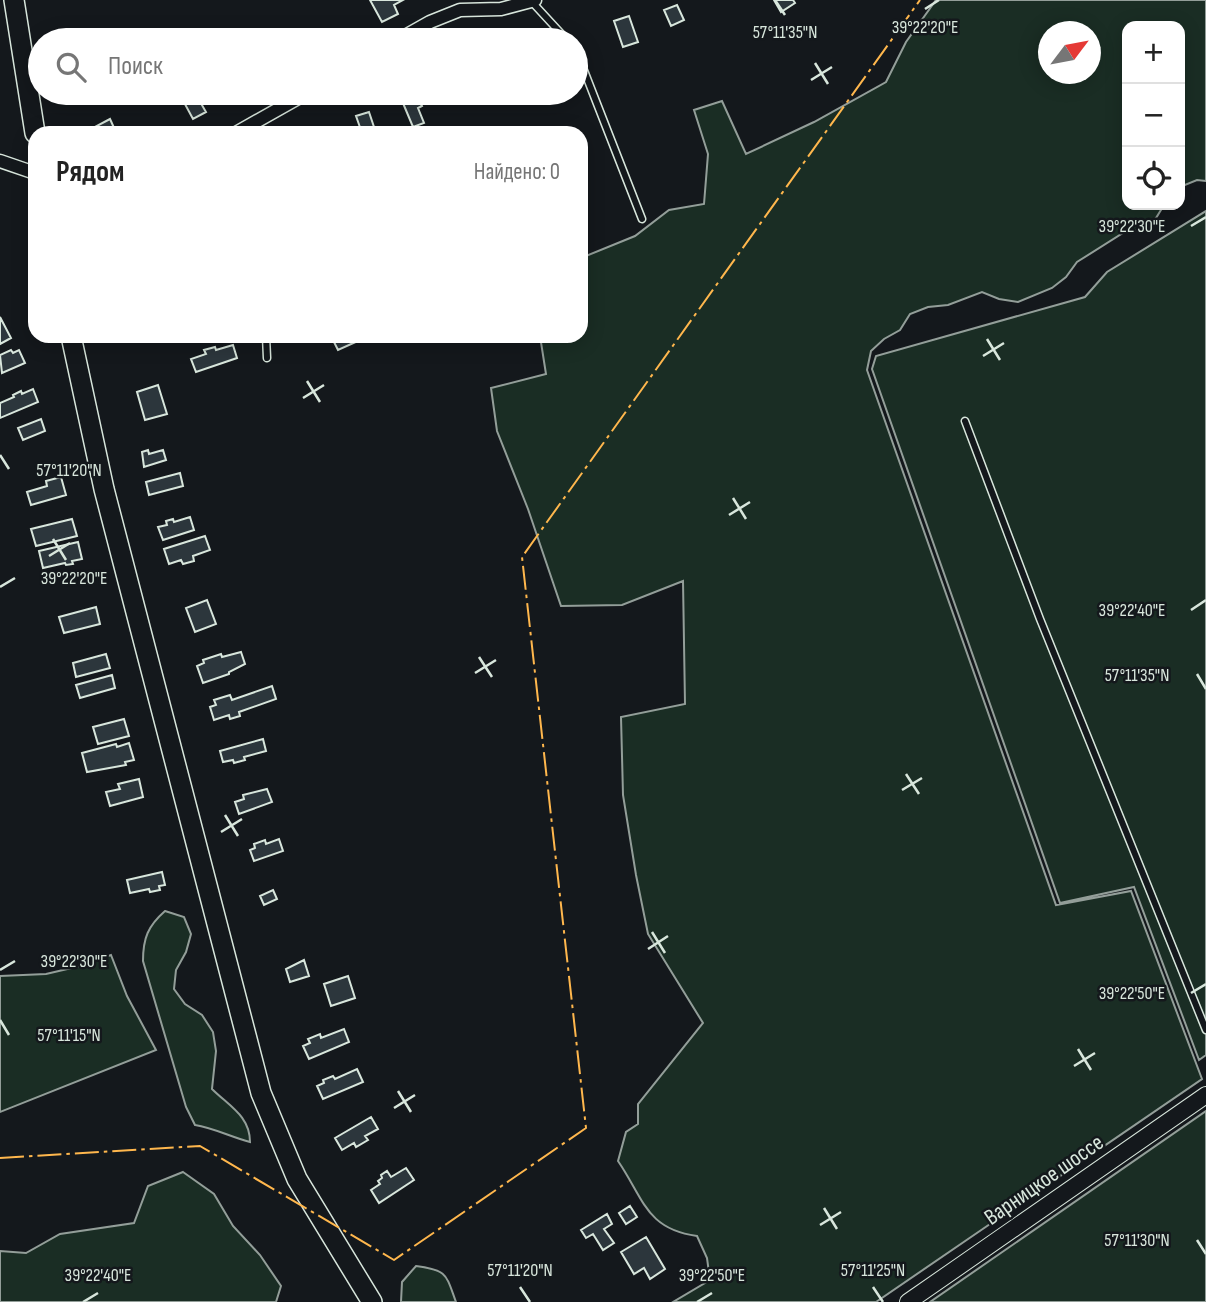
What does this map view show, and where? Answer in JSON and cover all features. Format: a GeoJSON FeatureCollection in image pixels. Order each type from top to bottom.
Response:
{"type":"FeatureCollection","features":[{"type":"Feature","properties":{"kind":"main road"},"geometry":{"type":"LineString","coordinates":[[14,0],[28,89]]}},
{"type":"Feature","properties":{"kind":"main road"},"geometry":{"type":"LineString","coordinates":[[31,105],[34,126]]}},
{"type":"Feature","properties":{"kind":"main road"},"geometry":{"type":"LineString","coordinates":[[73,343],[108,502],[261,1093],[297,1179],[372,1302]]}},
{"type":"Feature","properties":{"kind":"street"},"geometry":{"type":"LineString","coordinates":[[419,28],[460,10],[501,9],[533,0]]}},
{"type":"Feature","properties":{"kind":"street"},"geometry":{"type":"LineString","coordinates":[[248,126],[286,105]]}},
{"type":"Feature","properties":{"kind":"street"},"geometry":{"type":"LineString","coordinates":[[0,161],[28,171]]}},
{"type":"Feature","properties":{"kind":"street","name":"Варницкое шоссе"},"geometry":{"type":"LineString","coordinates":[[908,1302],[1206,1095]]}},
{"type":"Feature","properties":{"kind":"lane"},"geometry":{"type":"LineString","coordinates":[[533,0],[557,28]]}},
{"type":"Feature","properties":{"kind":"lane"},"geometry":{"type":"LineString","coordinates":[[588,81],[642,219]]}},
{"type":"Feature","properties":{"kind":"lane"},"geometry":{"type":"LineString","coordinates":[[267,343],[267,358]]}},
{"type":"Feature","properties":{"kind":"lane"},"geometry":{"type":"LineString","coordinates":[[965,421],[1040,619],[1206,1030]]}},
{"type":"Feature","properties":{"kind":"green space"},"geometry":{"type":"Polygon","coordinates":[[[936,0],[1206,0],[1206,181],[1197,180],[1185,185],[1185,21],[1122,21],[1122,210],[1161,210],[1156,218],[1142,229],[1123,233],[1077,262],[1066,277],[1052,288],[1018,302],[999,299],[982,292],[948,305],[928,307],[910,314],[900,330],[871,351],[867,370],[1056,905],[1131,891],[1202,1079],[876,1302],[673,1302],[710,1280],[707,1258],[697,1236],[667,1227],[656,1219],[641,1200],[618,1161],[626,1132],[638,1124],[638,1104],[703,1023],[648,934],[623,795],[621,717],[685,704],[683,581],[622,605],[561,606],[528,509],[497,431],[491,388],[546,374],[541,343],[588,343],[588,255],[635,236],[669,210],[704,204],[708,154],[694,110],[722,101],[746,154],[814,122],[886,82],[906,42],[936,0]]]}},
{"type":"Feature","properties":{"kind":"green space"},"geometry":{"type":"Polygon","coordinates":[[[1206,211],[1206,1055],[1199,1060],[1134,887],[1060,903],[872,369],[876,356],[1085,297],[1107,272],[1206,211]]]}},
{"type":"Feature","properties":{"kind":"green space"},"geometry":{"type":"Polygon","coordinates":[[[165,911],[184,917],[191,934],[186,952],[176,970],[174,989],[185,1004],[202,1015],[213,1032],[216,1051],[212,1089],[242,1118],[250,1142],[195,1125],[186,1107],[143,961],[148,933],[165,911]]]}},
{"type":"Feature","properties":{"kind":"green space"},"geometry":{"type":"Polygon","coordinates":[[[111,955],[127,996],[156,1050],[0,1112],[0,976],[46,974],[111,955]]]}},
{"type":"Feature","properties":{"kind":"green space"},"geometry":{"type":"Polygon","coordinates":[[[1206,1111],[1206,1302],[930,1302],[1206,1111]]]}},
{"type":"Feature","properties":{"kind":"green space"},"geometry":{"type":"Polygon","coordinates":[[[183,1172],[214,1194],[233,1226],[260,1255],[281,1286],[276,1302],[0,1302],[0,1251],[26,1253],[60,1234],[134,1223],[148,1186],[183,1172]]]}},
{"type":"Feature","properties":{"kind":"green space"},"geometry":{"type":"Polygon","coordinates":[[[416,1266],[444,1275],[456,1302],[401,1302],[402,1282],[416,1266]]]}},
{"type":"Feature","properties":{"kind":"building"},"geometry":{"type":"Polygon","coordinates":[[[370,0],[403,0],[394,5],[398,14],[382,22],[370,0]]]}},
{"type":"Feature","properties":{"kind":"building"},"geometry":{"type":"Polygon","coordinates":[[[774,0],[793,0],[795,3],[781,12],[774,0]]]}},
{"type":"Feature","properties":{"kind":"building"},"geometry":{"type":"Polygon","coordinates":[[[677,5],[684,20],[671,26],[664,10],[677,5]]]}},
{"type":"Feature","properties":{"kind":"building"},"geometry":{"type":"Polygon","coordinates":[[[629,16],[638,42],[623,47],[614,21],[629,16]]]}},
{"type":"Feature","properties":{"kind":"building"},"geometry":{"type":"Polygon","coordinates":[[[185,105],[202,105],[206,112],[193,119],[185,105]]]}},
{"type":"Feature","properties":{"kind":"building"},"geometry":{"type":"Polygon","coordinates":[[[404,105],[422,105],[418,108],[424,123],[413,126],[404,105]]]}},
{"type":"Feature","properties":{"kind":"building"},"geometry":{"type":"Polygon","coordinates":[[[369,112],[374,126],[360,126],[356,116],[369,112]]]}},
{"type":"Feature","properties":{"kind":"building"},"geometry":{"type":"Polygon","coordinates":[[[110,119],[113,126],[97,126],[110,119]]]}},
{"type":"Feature","properties":{"kind":"building"},"geometry":{"type":"Polygon","coordinates":[[[0,317],[11,338],[0,344],[0,317]]]}},
{"type":"Feature","properties":{"kind":"building"},"geometry":{"type":"Polygon","coordinates":[[[334,343],[354,343],[338,350],[334,343]]]}},
{"type":"Feature","properties":{"kind":"building"},"geometry":{"type":"Polygon","coordinates":[[[233,345],[237,358],[196,372],[191,359],[206,354],[204,350],[233,345]]]}},
{"type":"Feature","properties":{"kind":"building"},"geometry":{"type":"Polygon","coordinates":[[[11,350],[13,353],[19,350],[25,363],[2,373],[0,355],[11,350]]]}},
{"type":"Feature","properties":{"kind":"building"},"geometry":{"type":"Polygon","coordinates":[[[158,385],[167,414],[145,420],[137,392],[158,385]]]}},
{"type":"Feature","properties":{"kind":"building"},"geometry":{"type":"Polygon","coordinates":[[[33,389],[38,402],[0,418],[0,403],[21,391],[22,394],[33,389]]]}},
{"type":"Feature","properties":{"kind":"building"},"geometry":{"type":"Polygon","coordinates":[[[41,419],[45,431],[23,440],[18,428],[41,419]]]}},
{"type":"Feature","properties":{"kind":"building"},"geometry":{"type":"Polygon","coordinates":[[[148,450],[149,454],[163,450],[166,460],[144,467],[142,452],[148,450]]]}},
{"type":"Feature","properties":{"kind":"building"},"geometry":{"type":"Polygon","coordinates":[[[180,473],[183,486],[149,495],[146,482],[180,473]]]}},
{"type":"Feature","properties":{"kind":"building"},"geometry":{"type":"Polygon","coordinates":[[[61,477],[66,495],[31,505],[27,492],[47,486],[46,481],[61,477]]]}},
{"type":"Feature","properties":{"kind":"building"},"geometry":{"type":"Polygon","coordinates":[[[190,517],[194,530],[163,540],[158,527],[167,525],[166,521],[173,519],[174,522],[190,517]]]}},
{"type":"Feature","properties":{"kind":"building"},"geometry":{"type":"Polygon","coordinates":[[[72,519],[77,536],[36,546],[31,529],[72,519]]]}},
{"type":"Feature","properties":{"kind":"building"},"geometry":{"type":"Polygon","coordinates":[[[205,536],[210,550],[193,556],[194,561],[183,564],[181,560],[169,564],[164,549],[205,536]]]}},
{"type":"Feature","properties":{"kind":"building"},"geometry":{"type":"Polygon","coordinates":[[[78,542],[82,559],[72,561],[73,564],[43,568],[39,551],[78,542]]]}},
{"type":"Feature","properties":{"kind":"building"},"geometry":{"type":"Polygon","coordinates":[[[207,600],[216,624],[195,632],[186,608],[207,600]]]}},
{"type":"Feature","properties":{"kind":"building"},"geometry":{"type":"Polygon","coordinates":[[[96,607],[100,624],[64,633],[59,617],[96,607]]]}},
{"type":"Feature","properties":{"kind":"building"},"geometry":{"type":"Polygon","coordinates":[[[241,652],[245,664],[229,674],[203,683],[197,666],[204,663],[203,660],[221,654],[222,657],[241,652]]]}},
{"type":"Feature","properties":{"kind":"building"},"geometry":{"type":"Polygon","coordinates":[[[106,654],[110,668],[76,677],[73,663],[106,654]]]}},
{"type":"Feature","properties":{"kind":"building"},"geometry":{"type":"Polygon","coordinates":[[[112,675],[115,688],[80,698],[76,685],[112,675]]]}},
{"type":"Feature","properties":{"kind":"building"},"geometry":{"type":"Polygon","coordinates":[[[272,686],[276,699],[239,712],[240,716],[230,719],[229,715],[214,720],[210,707],[216,705],[214,700],[230,695],[232,700],[272,686]]]}},
{"type":"Feature","properties":{"kind":"building"},"geometry":{"type":"Polygon","coordinates":[[[124,719],[129,736],[98,744],[93,727],[124,719]]]}},
{"type":"Feature","properties":{"kind":"building"},"geometry":{"type":"Polygon","coordinates":[[[263,739],[266,751],[244,757],[245,760],[234,763],[233,760],[223,762],[220,751],[263,739]]]}},
{"type":"Feature","properties":{"kind":"building"},"geometry":{"type":"Polygon","coordinates":[[[129,743],[134,760],[125,762],[126,765],[87,772],[82,753],[129,743]]]}},
{"type":"Feature","properties":{"kind":"building"},"geometry":{"type":"Polygon","coordinates":[[[139,779],[143,797],[110,806],[106,792],[120,789],[118,784],[139,779]]]}},
{"type":"Feature","properties":{"kind":"building"},"geometry":{"type":"Polygon","coordinates":[[[267,789],[272,802],[239,814],[235,802],[244,799],[243,795],[267,789]]]}},
{"type":"Feature","properties":{"kind":"building"},"geometry":{"type":"Polygon","coordinates":[[[279,839],[283,851],[254,861],[250,850],[255,848],[254,844],[265,840],[266,844],[279,839]]]}},
{"type":"Feature","properties":{"kind":"building"},"geometry":{"type":"Polygon","coordinates":[[[162,872],[165,885],[159,886],[160,890],[130,893],[127,880],[162,872]]]}},
{"type":"Feature","properties":{"kind":"building"},"geometry":{"type":"Polygon","coordinates":[[[273,890],[277,899],[264,905],[260,896],[273,890]]]}},
{"type":"Feature","properties":{"kind":"building"},"geometry":{"type":"Polygon","coordinates":[[[304,960],[309,976],[290,982],[286,969],[304,960]]]}},
{"type":"Feature","properties":{"kind":"building"},"geometry":{"type":"Polygon","coordinates":[[[348,976],[355,998],[331,1006],[324,984],[348,976]]]}},
{"type":"Feature","properties":{"kind":"building"},"geometry":{"type":"Polygon","coordinates":[[[344,1029],[349,1042],[309,1059],[303,1046],[310,1043],[308,1039],[320,1034],[321,1038],[344,1029]]]}},
{"type":"Feature","properties":{"kind":"building"},"geometry":{"type":"Polygon","coordinates":[[[357,1069],[363,1082],[323,1099],[317,1086],[324,1083],[323,1080],[333,1076],[335,1079],[357,1069]]]}},
{"type":"Feature","properties":{"kind":"building"},"geometry":{"type":"Polygon","coordinates":[[[371,1117],[378,1129],[365,1136],[368,1140],[356,1147],[354,1143],[342,1150],[335,1138],[371,1117]]]}},
{"type":"Feature","properties":{"kind":"building"},"geometry":{"type":"Polygon","coordinates":[[[406,1168],[414,1180],[379,1203],[371,1190],[380,1184],[378,1181],[382,1178],[381,1175],[387,1171],[391,1177],[406,1168]]]}},
{"type":"Feature","properties":{"kind":"building"},"geometry":{"type":"Polygon","coordinates":[[[630,1206],[637,1217],[626,1224],[619,1213],[630,1206]]]}},
{"type":"Feature","properties":{"kind":"building"},"geometry":{"type":"Polygon","coordinates":[[[607,1214],[612,1224],[604,1229],[614,1243],[603,1250],[593,1234],[586,1238],[581,1230],[607,1214]]]}},
{"type":"Feature","properties":{"kind":"building"},"geometry":{"type":"Polygon","coordinates":[[[646,1237],[665,1269],[650,1279],[644,1268],[634,1274],[621,1252],[646,1237]]]}},
{"type":"Feature","properties":{"kind":"power"},"geometry":{"type":"LineString","coordinates":[[0,1158],[200,1146],[394,1260],[586,1128],[522,557],[920,0]]}}]}
